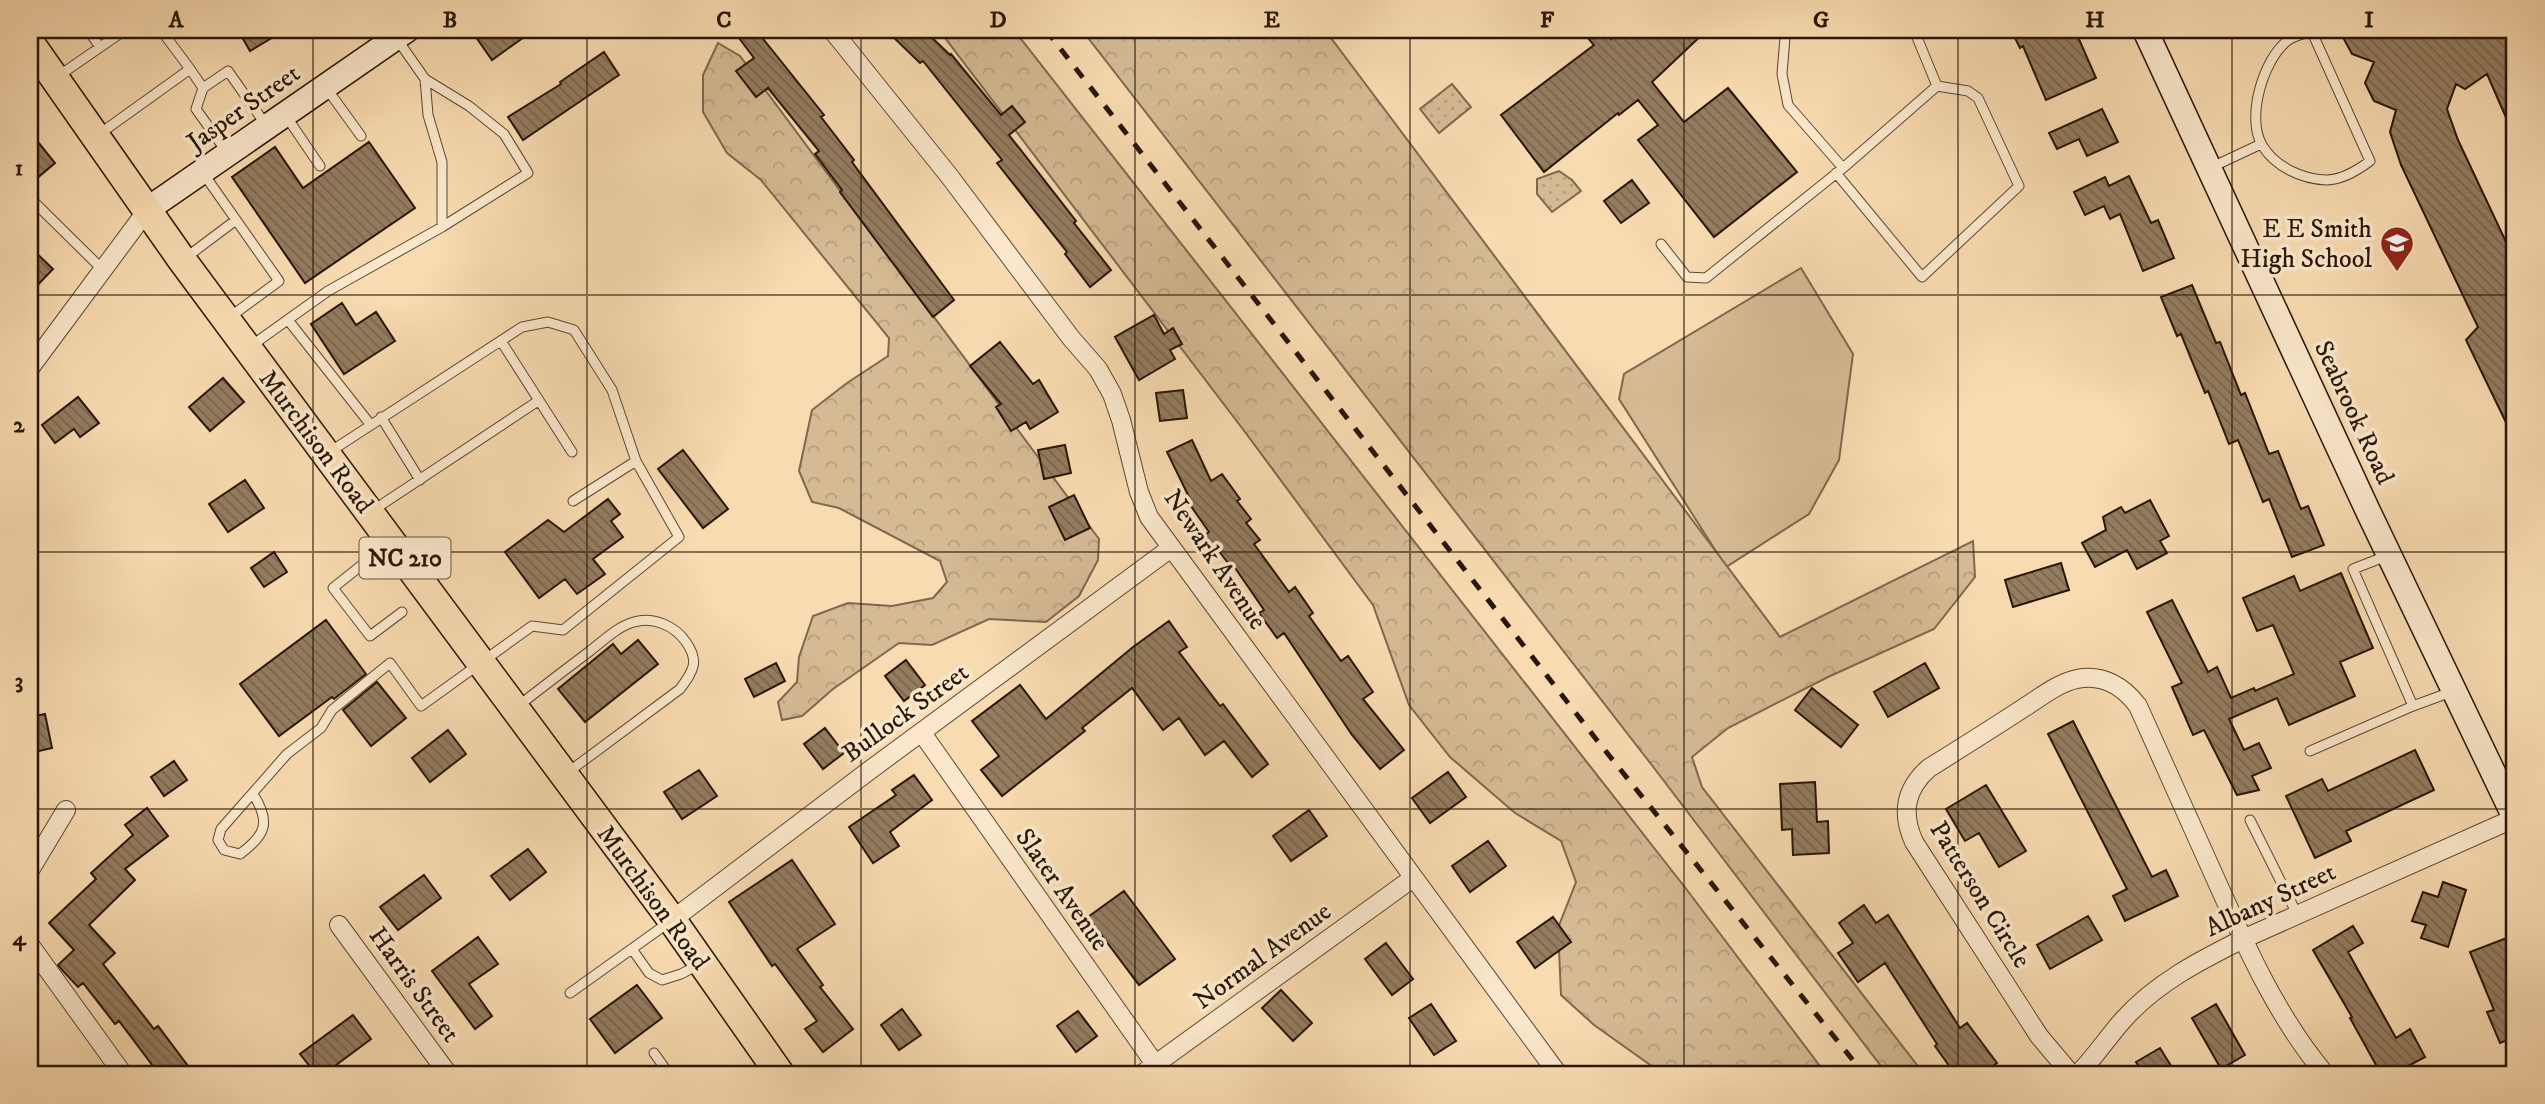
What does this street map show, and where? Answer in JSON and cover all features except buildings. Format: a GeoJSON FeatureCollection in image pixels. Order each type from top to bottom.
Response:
{"type":"FeatureCollection","features":[{"type":"Feature","properties":{"kind":"main road","name":"Murchison Road"},"geometry":{"type":"LineString","coordinates":[[30,43],[182,260],[565,774],[780,1074]]}},
{"type":"Feature","properties":{"kind":"street","name":"Newark Avenue"},"geometry":{"type":"LineString","coordinates":[[832,30],[950,177],[1071,338],[1098,369],[1112,394],[1121,420],[1139,492],[1149,517],[1558,1074]]}},
{"type":"Feature","properties":{"kind":"street","name":"Seabrook Road"},"geometry":{"type":"LineString","coordinates":[[2150,33],[2209,168],[2515,818]]}},
{"type":"Feature","properties":{"kind":"street","name":"Jasper Street"},"geometry":{"type":"LineString","coordinates":[[148,209],[401,34]]}},
{"type":"Feature","properties":{"kind":"street"},"geometry":{"type":"LineString","coordinates":[[30,368],[148,209]]}},
{"type":"Feature","properties":{"kind":"street","name":"Bullock Street"},"geometry":{"type":"LineString","coordinates":[[672,920],[1171,548]]}},
{"type":"Feature","properties":{"kind":"street","name":"Patterson Circle"},"geometry":{"type":"LineString","coordinates":[[2071,1074],[2039,1036],[1914,842],[1905,816],[1910,789],[1918,777],[1929,768],[2065,682],[2092,678],[2118,687],[2138,706],[2243,939],[2306,1052],[2325,1074]]}},
{"type":"Feature","properties":{"kind":"street","name":"Slater Avenue"},"geometry":{"type":"LineString","coordinates":[[922,733],[1153,1071]]}},
{"type":"Feature","properties":{"kind":"street"},"geometry":{"type":"LineString","coordinates":[[30,870],[66,810]]}},
{"type":"Feature","properties":{"kind":"street","name":"Albany Street"},"geometry":{"type":"LineString","coordinates":[[2078,1074],[2099,1054],[2123,1020],[2143,1001],[2164,983],[2199,961],[2515,818]]}},
{"type":"Feature","properties":{"kind":"street","name":"Normal Avenue"},"geometry":{"type":"LineString","coordinates":[[1153,1071],[1413,878]]}},
{"type":"Feature","properties":{"kind":"street","name":"Harris Street"},"geometry":{"type":"LineString","coordinates":[[340,925],[448,1074]]}},
{"type":"Feature","properties":{"kind":"street"},"geometry":{"type":"LineString","coordinates":[[30,945],[123,1074]]}},
{"type":"Feature","properties":{"kind":"lane"},"geometry":{"type":"LineString","coordinates":[[88,30],[100,47]]}},
{"type":"Feature","properties":{"kind":"lane"},"geometry":{"type":"LineString","coordinates":[[161,30],[203,88]]}},
{"type":"Feature","properties":{"kind":"lane"},"geometry":{"type":"LineString","coordinates":[[1789,30],[1785,37],[1782,74],[1788,105],[1922,277],[2019,186],[1978,98],[1968,91],[1937,86]]}},
{"type":"Feature","properties":{"kind":"lane"},"geometry":{"type":"LineString","coordinates":[[1914,30],[1937,86]]}},
{"type":"Feature","properties":{"kind":"lane"},"geometry":{"type":"LineString","coordinates":[[2312,30],[2370,161],[2355,172],[2328,180],[2296,174],[2278,164],[2261,144],[2255,113],[2263,80],[2274,54],[2289,39],[2312,30]]}},
{"type":"Feature","properties":{"kind":"lane"},"geometry":{"type":"LineString","coordinates":[[55,78],[121,31]]}},
{"type":"Feature","properties":{"kind":"lane"},"geometry":{"type":"LineString","coordinates":[[401,34],[425,79],[428,115],[442,162],[442,227]]}},
{"type":"Feature","properties":{"kind":"lane"},"geometry":{"type":"LineString","coordinates":[[96,136],[190,69]]}},
{"type":"Feature","properties":{"kind":"lane"},"geometry":{"type":"LineString","coordinates":[[228,154],[196,108],[203,88],[228,71],[320,166]]}},
{"type":"Feature","properties":{"kind":"lane"},"geometry":{"type":"LineString","coordinates":[[247,349],[328,291],[442,227],[528,173],[504,134],[469,106],[425,79]]}},
{"type":"Feature","properties":{"kind":"lane"},"geometry":{"type":"LineString","coordinates":[[1661,244],[1687,277],[1706,278],[1840,171],[1937,86]]}},
{"type":"Feature","properties":{"kind":"lane"},"geometry":{"type":"LineString","coordinates":[[325,87],[361,136]]}},
{"type":"Feature","properties":{"kind":"lane"},"geometry":{"type":"LineString","coordinates":[[2209,168],[2261,144]]}},
{"type":"Feature","properties":{"kind":"lane"},"geometry":{"type":"LineString","coordinates":[[202,172],[279,281],[226,320]]}},
{"type":"Feature","properties":{"kind":"lane"},"geometry":{"type":"LineString","coordinates":[[30,198],[103,270]]}},
{"type":"Feature","properties":{"kind":"lane"},"geometry":{"type":"LineString","coordinates":[[182,260],[236,220]]}},
{"type":"Feature","properties":{"kind":"lane"},"geometry":{"type":"LineString","coordinates":[[288,320],[370,424]]}},
{"type":"Feature","properties":{"kind":"lane"},"geometry":{"type":"LineString","coordinates":[[253,794],[265,818],[258,839],[240,854],[224,850],[218,840],[220,829],[287,754],[321,728],[332,710],[390,663],[421,706],[532,626],[563,630],[679,537],[636,461],[612,390],[574,330],[548,322],[522,327],[326,454]]}},
{"type":"Feature","properties":{"kind":"lane"},"geometry":{"type":"LineString","coordinates":[[501,341],[572,453]]}},
{"type":"Feature","properties":{"kind":"lane"},"geometry":{"type":"LineString","coordinates":[[370,512],[538,401]]}},
{"type":"Feature","properties":{"kind":"lane"},"geometry":{"type":"LineString","coordinates":[[381,417],[420,480]]}},
{"type":"Feature","properties":{"kind":"lane"},"geometry":{"type":"LineString","coordinates":[[573,501],[636,461]]}},
{"type":"Feature","properties":{"kind":"lane"},"geometry":{"type":"LineString","coordinates":[[393,541],[332,588],[370,636],[402,612]]}},
{"type":"Feature","properties":{"kind":"lane"},"geometry":{"type":"LineString","coordinates":[[2389,555],[2353,569],[2413,706]]}},
{"type":"Feature","properties":{"kind":"lane"},"geometry":{"type":"LineString","coordinates":[[515,708],[614,633],[634,622],[655,621],[672,627],[684,639],[694,655],[693,671],[680,689],[565,774]]}},
{"type":"Feature","properties":{"kind":"lane"},"geometry":{"type":"LineString","coordinates":[[2310,751],[2454,690]]}},
{"type":"Feature","properties":{"kind":"lane"},"geometry":{"type":"LineString","coordinates":[[2250,820],[2298,914]]}},
{"type":"Feature","properties":{"kind":"lane"},"geometry":{"type":"LineString","coordinates":[[570,993],[672,920]]}},
{"type":"Feature","properties":{"kind":"lane"},"geometry":{"type":"LineString","coordinates":[[632,949],[649,973],[662,980],[702,963]]}},
{"type":"Feature","properties":{"kind":"lane"},"geometry":{"type":"LineString","coordinates":[[654,1053],[669,1074]]}},
{"type":"Feature","properties":{"kind":"green space"},"geometry":{"type":"Polygon","coordinates":[[[939,30],[1014,30],[1687,890],[1826,1074],[1663,1074],[1594,1025],[1561,995],[1558,928],[1576,882],[1561,841],[1515,813],[1450,757],[1409,705],[1373,605],[939,30]]]}},
{"type":"Feature","properties":{"kind":"green space"},"geometry":{"type":"Polygon","coordinates":[[[1082,30],[1325,30],[1780,637],[1973,541],[1975,577],[1934,629],[1828,677],[1728,728],[1692,757],[1702,787],[1924,1074],[1887,1074],[1651,764],[1082,30]]]}},
{"type":"Feature","properties":{"kind":"green space"},"geometry":{"type":"Polygon","coordinates":[[[718,43],[740,56],[1099,539],[1098,560],[1079,596],[1046,622],[989,619],[932,645],[899,643],[833,689],[802,716],[782,720],[778,702],[797,682],[799,657],[813,616],[848,603],[892,606],[933,598],[947,582],[940,561],[839,508],[812,502],[799,471],[812,410],[888,356],[889,338],[761,180],[727,153],[703,112],[703,75],[718,43]]]}},
{"type":"Feature","properties":{"kind":"green space"},"geometry":{"type":"Polygon","coordinates":[[[1452,84],[1471,107],[1439,133],[1420,109],[1452,84]]]}},
{"type":"Feature","properties":{"kind":"green space"},"geometry":{"type":"Polygon","coordinates":[[[1559,171],[1581,191],[1552,212],[1537,194],[1537,179],[1559,171]]]}},
{"type":"Feature","properties":{"kind":"green space"},"geometry":{"type":"Polygon","coordinates":[[[1801,268],[1853,354],[1839,460],[1809,514],[1726,567],[1619,399],[1624,374],[1801,268]]]}},
{"type":"Feature","properties":{"kind":"railway"},"geometry":{"type":"LineString","coordinates":[[1046,30],[1596,739],[1864,1074]]}},
{"type":"Feature","properties":{"kind":"place","name":"E E Smith High School"},"geometry":{"type":"Point","coordinates":[2397,273]}}]}
